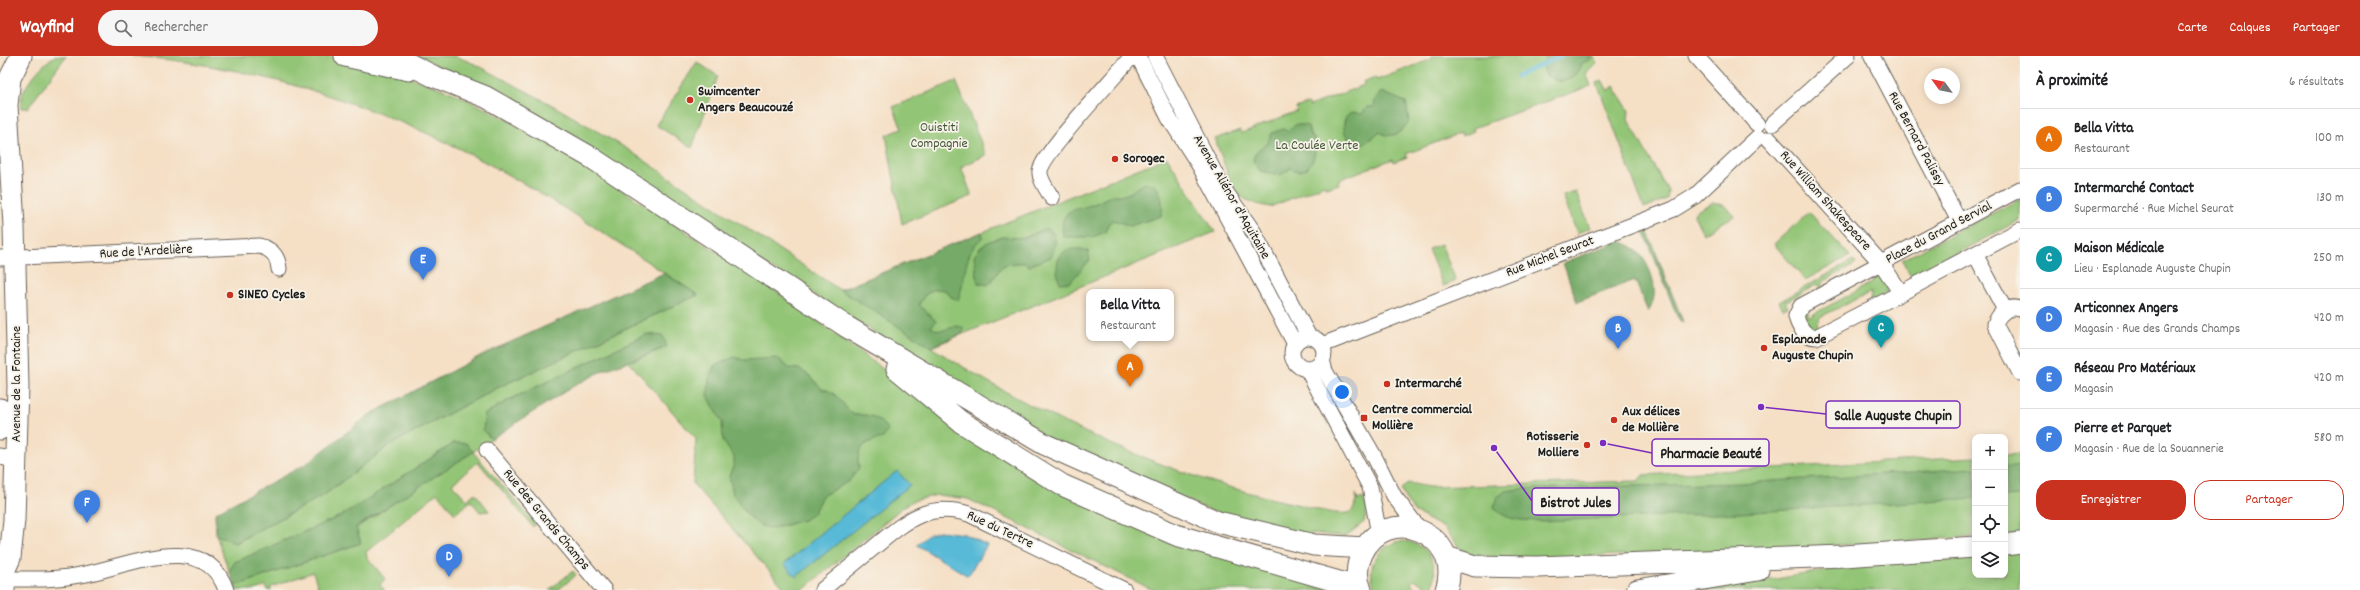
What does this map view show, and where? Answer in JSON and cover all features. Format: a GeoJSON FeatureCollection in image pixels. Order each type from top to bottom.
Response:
{"type":"FeatureCollection","features":[{"type":"Feature","properties":{"kind":"main road"},"geometry":{"type":"LineString","coordinates":[[0,60],[21,56]]}},
{"type":"Feature","properties":{"kind":"main road","name":"Avenue de la Fontaine"},"geometry":{"type":"LineString","coordinates":[[4,579],[10,558],[14,520],[8,459],[9,428],[18,386],[8,258],[7,105],[10,78],[21,56]]}},
{"type":"Feature","properties":{"kind":"main road"},"geometry":{"type":"LineString","coordinates":[[345,56],[433,76]]}},
{"type":"Feature","properties":{"kind":"main road"},"geometry":{"type":"LineString","coordinates":[[393,56],[433,76],[486,97],[592,158],[847,328],[1044,444],[1218,522],[1314,545],[1336,548],[1365,548]]}},
{"type":"Feature","properties":{"kind":"main road"},"geometry":{"type":"LineString","coordinates":[[847,328],[961,422],[1062,485],[1176,534],[1360,589],[1358,568],[1365,548],[1379,534],[1399,527],[1420,530],[1436,541],[1446,557],[1449,571],[1446,590]]}},
{"type":"Feature","properties":{"kind":"main road","name":"Avenue de la Fontaine"},"geometry":{"type":"LineString","coordinates":[[0,409],[0,416],[9,428]]}},
{"type":"Feature","properties":{"kind":"main road"},"geometry":{"type":"LineString","coordinates":[[2008,544],[2020,544]]}},
{"type":"Feature","properties":{"kind":"main road"},"geometry":{"type":"LineString","coordinates":[[1446,557],[1475,566],[1537,567],[1844,556],[1972,547]]}},
{"type":"Feature","properties":{"kind":"main road"},"geometry":{"type":"LineString","coordinates":[[0,549],[4,579]]}},
{"type":"Feature","properties":{"kind":"main road"},"geometry":{"type":"LineString","coordinates":[[1637,590],[1844,556]]}},
{"type":"Feature","properties":{"kind":"street"},"geometry":{"type":"LineString","coordinates":[[1052,198],[1040,174],[1042,165],[1062,138],[1132,56]]}},
{"type":"Feature","properties":{"kind":"street","name":"Avenue Aliénor d'Aquitaine"},"geometry":{"type":"LineString","coordinates":[[1138,56],[1169,118],[1199,165],[1295,344]]}},
{"type":"Feature","properties":{"kind":"street","name":"Avenue Aliénor d'Aquitaine"},"geometry":{"type":"LineString","coordinates":[[1155,56],[1221,185],[1252,231],[1309,337]]}},
{"type":"Feature","properties":{"kind":"street","name":"Rue William Shakespeare"},"geometry":{"type":"LineString","coordinates":[[1696,56],[1881,263]]}},
{"type":"Feature","properties":{"kind":"street","name":"Rue Michel Seurat"},"geometry":{"type":"LineString","coordinates":[[1322,352],[1674,209],[1695,196],[1764,131],[1848,56]]}},
{"type":"Feature","properties":{"kind":"street","name":"Rue Bernard Palissy"},"geometry":{"type":"LineString","coordinates":[[1872,56],[1959,221]]}},
{"type":"Feature","properties":{"kind":"street"},"geometry":{"type":"LineString","coordinates":[[1113,78],[1129,74],[1149,79]]}},
{"type":"Feature","properties":{"kind":"street","name":"Place du Grand Servial"},"geometry":{"type":"LineString","coordinates":[[1901,293],[1881,263],[2020,189]]}},
{"type":"Feature","properties":{"kind":"street"},"geometry":{"type":"LineString","coordinates":[[1881,263],[1801,306],[1796,316],[1803,331],[1811,337],[1816,337],[2020,230]]}},
{"type":"Feature","properties":{"kind":"street","name":"Rue de l'Ardelière"},"geometry":{"type":"LineString","coordinates":[[8,258],[260,246],[271,251],[275,256],[279,269]]}},
{"type":"Feature","properties":{"kind":"street"},"geometry":{"type":"LineString","coordinates":[[1975,254],[2013,309],[1997,319],[1996,328],[2020,373]]}},
{"type":"Feature","properties":{"kind":"street"},"geometry":{"type":"LineString","coordinates":[[1322,352],[1316,366],[1307,369],[1301,367],[1294,360],[1292,352],[1295,344],[1301,338],[1314,338],[1322,352],[1326,371],[1374,456],[1394,496],[1420,530]]}},
{"type":"Feature","properties":{"kind":"street"},"geometry":{"type":"LineString","coordinates":[[1307,369],[1370,487],[1379,534]]}},
{"type":"Feature","properties":{"kind":"street","name":"Rue des Grands Champs"},"geometry":{"type":"LineString","coordinates":[[487,450],[604,590]]}},
{"type":"Feature","properties":{"kind":"street","name":"Rue du Tertre"},"geometry":{"type":"LineString","coordinates":[[822,590],[904,522],[921,514],[939,510],[952,510],[969,514],[1124,590]]}},
{"type":"Feature","properties":{"kind":"street"},"geometry":{"type":"LineString","coordinates":[[4,579],[52,579],[81,575],[167,555],[189,556],[211,566],[224,582],[226,590]]}},
{"type":"Feature","properties":{"kind":"green space"},"geometry":{"type":"Polygon","coordinates":[[[55,56],[66,56],[28,108],[21,108],[21,97],[31,79],[50,59],[55,56]]]}},
{"type":"Feature","properties":{"kind":"green space"},"geometry":{"type":"Polygon","coordinates":[[[133,56],[329,56],[409,77],[456,94],[504,118],[579,162],[771,287],[973,435],[1006,456],[1334,590],[1153,590],[968,499],[937,495],[913,501],[903,507],[803,590],[786,590],[693,484],[696,439],[629,362],[667,347],[647,334],[507,401],[485,414],[483,430],[491,439],[473,452],[536,524],[533,527],[478,462],[452,484],[467,500],[475,493],[489,511],[480,512],[471,501],[455,514],[437,493],[366,552],[367,557],[385,579],[380,585],[385,590],[319,590],[313,572],[271,587],[271,590],[267,590],[266,586],[255,590],[236,590],[235,586],[361,543],[356,528],[473,451],[454,443],[345,514],[235,562],[229,571],[216,535],[236,543],[324,495],[390,445],[497,388],[698,295],[580,218],[520,182],[489,164],[420,130],[341,100],[259,76],[217,67],[133,56]]]}},
{"type":"Feature","properties":{"kind":"green space"},"geometry":{"type":"Polygon","coordinates":[[[417,56],[455,56],[477,65],[554,106],[624,147],[840,290],[1167,157],[1215,232],[931,347],[1018,399],[1063,422],[1155,462],[1203,479],[1251,493],[1333,513],[1351,512],[1357,502],[1356,494],[1358,500],[1363,498],[1367,510],[1364,522],[1345,537],[1312,533],[1310,540],[1223,516],[1032,431],[472,81],[417,56]]]}},
{"type":"Feature","properties":{"kind":"green space","name":"La Coulée Verte"},"geometry":{"type":"Polygon","coordinates":[[[1431,56],[1594,56],[1597,64],[1586,73],[1591,86],[1473,128],[1474,131],[1462,136],[1461,133],[1406,154],[1407,157],[1394,162],[1393,159],[1338,180],[1339,184],[1327,188],[1325,185],[1270,207],[1256,204],[1243,198],[1233,188],[1215,139],[1240,130],[1242,133],[1297,111],[1296,108],[1308,103],[1309,106],[1364,85],[1363,82],[1375,77],[1377,80],[1432,59],[1431,56]]]}},
{"type":"Feature","properties":{"kind":"green space"},"geometry":{"type":"Polygon","coordinates":[[[1546,56],[1591,56],[1590,60],[1582,63],[1579,71],[1573,77],[1566,81],[1556,81],[1546,76],[1543,67],[1546,56]]]}},
{"type":"Feature","properties":{"kind":"green space","name":"Swimcenter Angers Beaucouzé"},"geometry":{"type":"Polygon","coordinates":[[[697,62],[718,76],[692,148],[656,125],[697,62]]]}},
{"type":"Feature","properties":{"kind":"green space"},"geometry":{"type":"Polygon","coordinates":[[[1602,80],[1608,91],[1614,86],[1629,111],[1628,120],[1668,191],[1667,199],[1644,208],[1597,83],[1602,80]]]}},
{"type":"Feature","properties":{"kind":"green space","name":"Ouistiti Compagnie"},"geometry":{"type":"Polygon","coordinates":[[[956,81],[986,155],[961,167],[972,196],[902,224],[886,135],[902,129],[893,107],[956,81]]]}},
{"type":"Feature","properties":{"kind":"green space"},"geometry":{"type":"Polygon","coordinates":[[[1381,92],[1406,102],[1409,121],[1400,132],[1396,134],[1388,135],[1379,132],[1364,144],[1354,142],[1345,133],[1344,124],[1346,116],[1353,112],[1362,114],[1367,107],[1374,107],[1375,99],[1381,92]]]}},
{"type":"Feature","properties":{"kind":"green space"},"geometry":{"type":"Polygon","coordinates":[[[1297,124],[1308,126],[1310,135],[1315,139],[1315,151],[1311,163],[1303,170],[1297,171],[1291,168],[1281,175],[1260,171],[1253,161],[1256,152],[1267,144],[1272,133],[1283,129],[1287,131],[1297,124]]]}},
{"type":"Feature","properties":{"kind":"green space"},"geometry":{"type":"Polygon","coordinates":[[[1145,183],[1154,184],[1161,195],[1161,216],[1130,226],[1113,220],[1108,224],[1107,231],[1093,237],[1063,237],[1063,221],[1065,216],[1072,210],[1094,204],[1111,196],[1127,194],[1145,183]]]}},
{"type":"Feature","properties":{"kind":"green space"},"geometry":{"type":"Polygon","coordinates":[[[1576,192],[1590,228],[1577,233],[1563,196],[1576,192]]]}},
{"type":"Feature","properties":{"kind":"green space"},"geometry":{"type":"Polygon","coordinates":[[[2020,199],[2020,220],[1911,277],[1902,260],[2020,199]]]}},
{"type":"Feature","properties":{"kind":"green space"},"geometry":{"type":"Polygon","coordinates":[[[1713,202],[1726,206],[1734,216],[1703,234],[1694,215],[1695,212],[1713,202]]]}},
{"type":"Feature","properties":{"kind":"green space"},"geometry":{"type":"Polygon","coordinates":[[[1809,212],[1850,256],[1805,280],[1774,244],[1809,212]]]}},
{"type":"Feature","properties":{"kind":"green space"},"geometry":{"type":"Polygon","coordinates":[[[1046,228],[1055,237],[1055,245],[1051,257],[1029,266],[1025,263],[1005,265],[988,285],[978,283],[974,256],[980,248],[988,242],[1002,237],[1024,238],[1046,228]]]}},
{"type":"Feature","properties":{"kind":"green space"},"geometry":{"type":"Polygon","coordinates":[[[1647,230],[1683,322],[1682,323],[1677,316],[1644,231],[1647,230]]]}},
{"type":"Feature","properties":{"kind":"green space"},"geometry":{"type":"Polygon","coordinates":[[[982,232],[982,238],[971,251],[968,258],[958,300],[951,297],[945,290],[934,289],[924,296],[919,305],[936,321],[931,327],[936,330],[945,330],[956,326],[964,329],[962,334],[931,347],[840,290],[982,232]]]}},
{"type":"Feature","properties":{"kind":"green space"},"geometry":{"type":"Polygon","coordinates":[[[1619,241],[1637,251],[1650,270],[1654,292],[1653,303],[1648,312],[1635,280],[1577,302],[1563,263],[1619,241]]]}},
{"type":"Feature","properties":{"kind":"green space"},"geometry":{"type":"Polygon","coordinates":[[[1441,244],[1456,281],[1443,286],[1428,249],[1441,244]]]}},
{"type":"Feature","properties":{"kind":"green space"},"geometry":{"type":"Polygon","coordinates":[[[1069,249],[1082,249],[1088,251],[1090,260],[1070,282],[1060,283],[1057,273],[1057,264],[1061,255],[1069,249]]]}},
{"type":"Feature","properties":{"kind":"green space"},"geometry":{"type":"Polygon","coordinates":[[[1853,260],[1856,264],[1821,283],[1824,288],[1821,290],[1818,284],[1785,302],[1788,307],[1783,309],[1779,302],[1853,260]]]}},
{"type":"Feature","properties":{"kind":"green space"},"geometry":{"type":"Polygon","coordinates":[[[1875,272],[1886,280],[1887,293],[1870,303],[1871,292],[1820,317],[1816,331],[1804,321],[1802,315],[1809,305],[1808,317],[1873,282],[1875,272]]]}},
{"type":"Feature","properties":{"kind":"green space"},"geometry":{"type":"Polygon","coordinates":[[[664,273],[698,295],[497,388],[390,445],[324,495],[235,543],[216,535],[215,513],[306,464],[369,415],[482,355],[664,273]]]}},
{"type":"Feature","properties":{"kind":"green space"},"geometry":{"type":"Polygon","coordinates":[[[647,334],[663,336],[667,347],[604,370],[572,387],[491,439],[483,430],[485,414],[507,401],[647,334]]]}},
{"type":"Feature","properties":{"kind":"green space"},"geometry":{"type":"Polygon","coordinates":[[[734,357],[744,360],[778,358],[789,368],[799,369],[810,376],[822,389],[827,390],[836,396],[854,415],[873,417],[888,430],[883,438],[866,444],[863,447],[859,455],[859,468],[849,481],[822,496],[813,514],[804,520],[772,529],[759,525],[745,512],[733,494],[729,476],[734,464],[734,457],[723,441],[722,422],[708,396],[709,378],[714,366],[734,357]]]}},
{"type":"Feature","properties":{"kind":"green space"},"geometry":{"type":"Polygon","coordinates":[[[454,443],[466,443],[473,452],[356,527],[361,543],[235,586],[229,571],[235,562],[345,514],[454,443]]]}},
{"type":"Feature","properties":{"kind":"green space"},"geometry":{"type":"Polygon","coordinates":[[[2020,454],[2020,534],[2008,535],[2008,455],[2020,454]]]}},
{"type":"Feature","properties":{"kind":"green space"},"geometry":{"type":"Polygon","coordinates":[[[1972,457],[1972,537],[1756,550],[1484,560],[1462,551],[1444,528],[1415,512],[1406,501],[1401,489],[1409,483],[1429,487],[1638,481],[1643,475],[1972,457]]]}},
{"type":"Feature","properties":{"kind":"green space"},"geometry":{"type":"Polygon","coordinates":[[[2008,466],[2020,466],[2020,496],[2008,497],[2008,466]]]}},
{"type":"Feature","properties":{"kind":"green space"},"geometry":{"type":"Polygon","coordinates":[[[1972,468],[1972,498],[1740,513],[1542,521],[1510,518],[1499,512],[1494,507],[1496,498],[1506,491],[1519,489],[1741,483],[1972,468]]]}},
{"type":"Feature","properties":{"kind":"green space"},"geometry":{"type":"Polygon","coordinates":[[[1400,541],[1418,545],[1430,555],[1435,570],[1432,588],[1414,580],[1411,583],[1416,590],[1376,590],[1371,574],[1372,566],[1379,553],[1392,544],[1400,541]]]}},
{"type":"Feature","properties":{"kind":"green space"},"geometry":{"type":"Polygon","coordinates":[[[2020,551],[2020,590],[1694,590],[1765,581],[1879,561],[1972,554],[1972,578],[2008,578],[2008,552],[2020,551]]]}},
{"type":"Feature","properties":{"kind":"green space"},"geometry":{"type":"Polygon","coordinates":[[[573,571],[576,575],[558,590],[549,590],[573,571]]]}},
{"type":"Feature","properties":{"kind":"water"},"geometry":{"type":"Polygon","coordinates":[[[897,471],[910,485],[796,577],[784,564],[897,471]]]}},
{"type":"Feature","properties":{"kind":"water"},"geometry":{"type":"Polygon","coordinates":[[[939,531],[964,534],[987,545],[968,576],[917,545],[929,534],[939,531]]]}},
{"type":"Feature","properties":{"kind":"waterway"},"geometry":{"type":"LineString","coordinates":[[1517,76],[1561,56]]}},
{"type":"Feature","properties":{"kind":"place","name":"Swimcenter Angers Beaucouzé"},"geometry":{"type":"Point","coordinates":[690,100]}},
{"type":"Feature","properties":{"kind":"place","name":"Sorogec"},"geometry":{"type":"Point","coordinates":[1115,159]}},
{"type":"Feature","properties":{"kind":"place","name":"Réseau Pro Matériaux"},"geometry":{"type":"Point","coordinates":[423,280]}},
{"type":"Feature","properties":{"kind":"place","name":"S1NEO Cycles"},"geometry":{"type":"Point","coordinates":[230,295]}},
{"type":"Feature","properties":{"kind":"place","name":"Esplanade Auguste Chupin"},"geometry":{"type":"Point","coordinates":[1764,348]}},
{"type":"Feature","properties":{"kind":"place","name":"Maison Médicale"},"geometry":{"type":"Point","coordinates":[1881,348]}},
{"type":"Feature","properties":{"kind":"place","name":"Intermarché Contact"},"geometry":{"type":"Point","coordinates":[1618,349]}},
{"type":"Feature","properties":{"kind":"place","name":"Intermarché"},"geometry":{"type":"Point","coordinates":[1387,384]}},
{"type":"Feature","properties":{"kind":"place","name":"Bella Vitta"},"geometry":{"type":"Point","coordinates":[1130,387]}},
{"type":"Feature","properties":{"kind":"place","name":"Salle Auguste Chupin"},"geometry":{"type":"Point","coordinates":[1761,407]}},
{"type":"Feature","properties":{"kind":"place","name":"Centre commercial Mollière"},"geometry":{"type":"Point","coordinates":[1364,418]}},
{"type":"Feature","properties":{"kind":"place","name":"Aux délices de Mollière"},"geometry":{"type":"Point","coordinates":[1614,420]}},
{"type":"Feature","properties":{"kind":"place","name":"Pharmacie Beauté"},"geometry":{"type":"Point","coordinates":[1603,443]}},
{"type":"Feature","properties":{"kind":"place","name":"Rotisserie Molliere"},"geometry":{"type":"Point","coordinates":[1587,445]}},
{"type":"Feature","properties":{"kind":"place","name":"Bistrot Jules"},"geometry":{"type":"Point","coordinates":[1494,448]}},
{"type":"Feature","properties":{"kind":"place","name":"Pierre et Parquet"},"geometry":{"type":"Point","coordinates":[87,523]}},
{"type":"Feature","properties":{"kind":"place","name":"Articonnex Angers"},"geometry":{"type":"Point","coordinates":[449,577]}}]}
